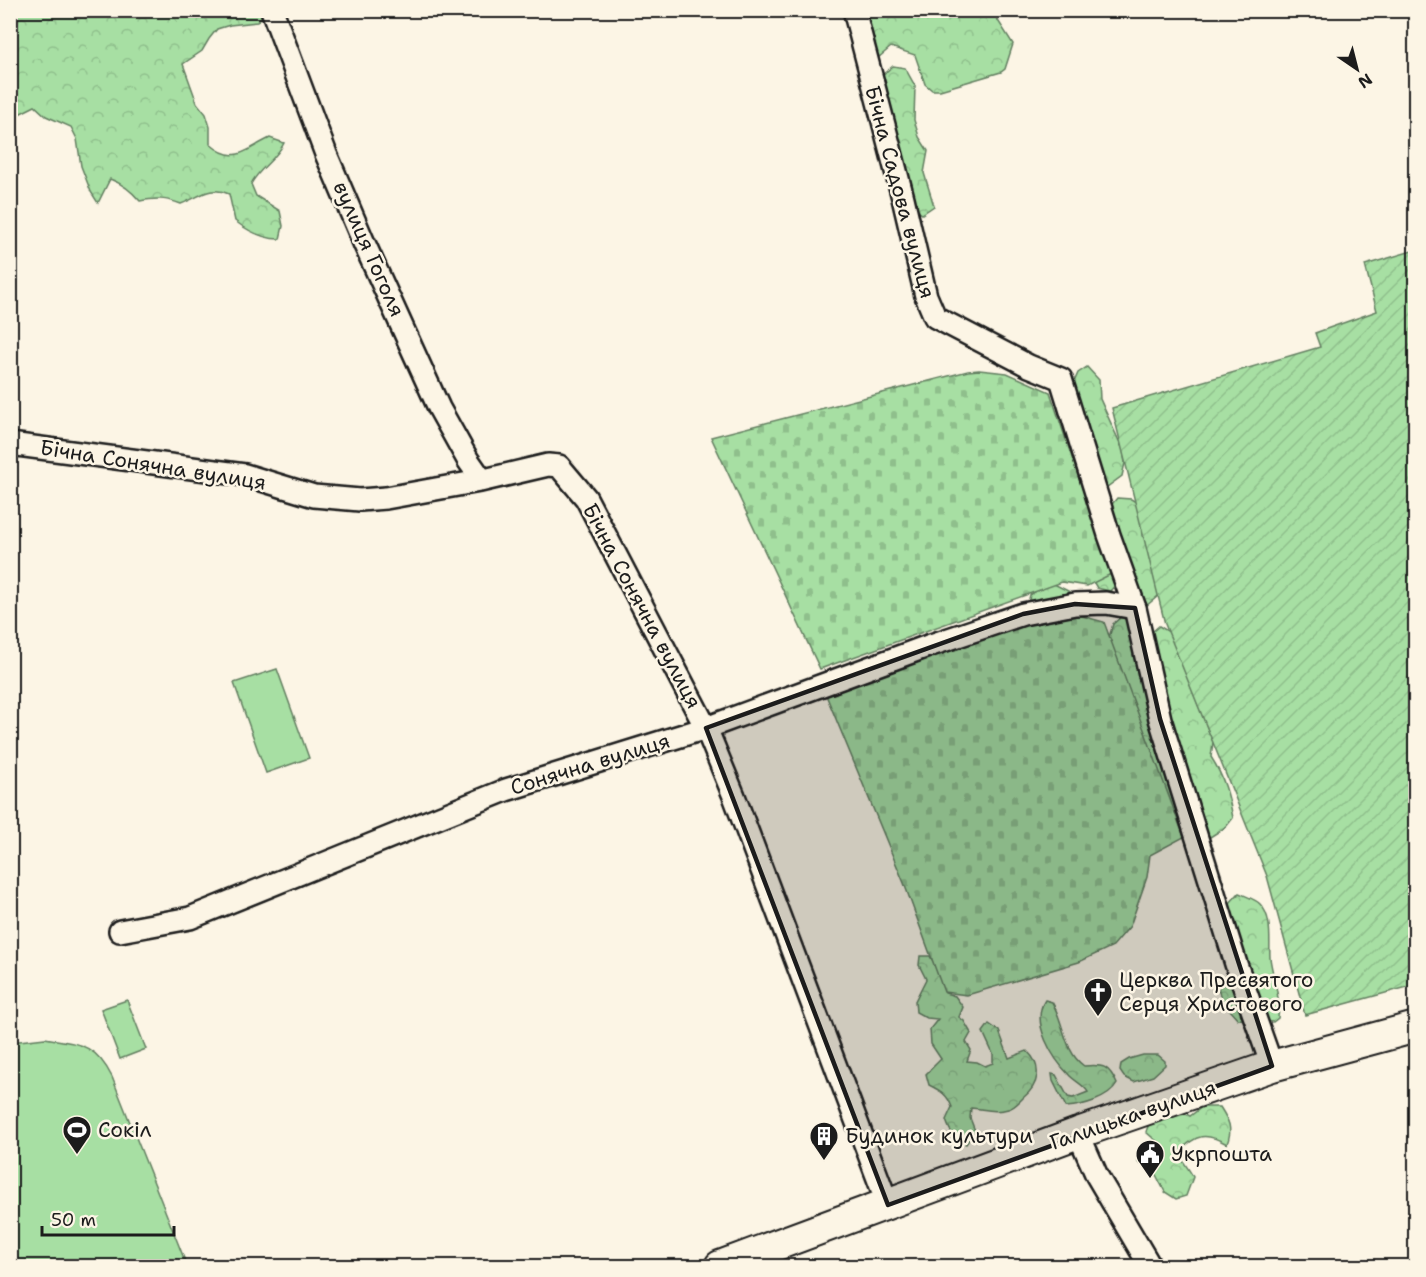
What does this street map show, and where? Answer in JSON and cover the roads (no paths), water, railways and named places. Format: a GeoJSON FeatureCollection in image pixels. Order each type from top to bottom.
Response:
{"type":"FeatureCollection","features":[{"type":"Feature","properties":{"kind":"street","name":"вулиця Гоголя"},"geometry":{"type":"LineString","coordinates":[[272,10],[326,154],[364,243],[439,408],[482,480]]}},
{"type":"Feature","properties":{"kind":"street","name":"Бічна Садова вулиця"},"geometry":{"type":"LineString","coordinates":[[854,10],[926,296],[935,317],[1011,357],[1061,379],[1109,535],[1135,608],[1160,719],[1236,964],[1272,1066]]}},
{"type":"Feature","properties":{"kind":"street","name":"Бічна Сонячна вулиця"},"geometry":{"type":"LineString","coordinates":[[10,444],[245,475],[314,496],[360,500],[386,498],[548,465],[559,466],[586,498],[705,728],[734,796],[888,1205]]}},
{"type":"Feature","properties":{"kind":"street","name":"Сонячна вулиця"},"geometry":{"type":"LineString","coordinates":[[120,931],[190,918],[506,790],[705,728],[917,650],[1023,614],[1075,604],[1106,603],[1135,608]]}},
{"type":"Feature","properties":{"kind":"street","name":"Галицька вулиця"},"geometry":{"type":"LineString","coordinates":[[720,1266],[1078,1133],[1272,1066],[1416,1028]]}},
{"type":"Feature","properties":{"kind":"street"},"geometry":{"type":"LineString","coordinates":[[1078,1133],[1097,1176],[1150,1266]]}},
{"type":"Feature","properties":{"kind":"place","name":"Церква Пресвятого Серця Христового"},"geometry":{"type":"Point","coordinates":[1098,1018]}},
{"type":"Feature","properties":{"kind":"place","name":"Сокіл"},"geometry":{"type":"Point","coordinates":[77,1156]}},
{"type":"Feature","properties":{"kind":"place","name":"Будинок культури"},"geometry":{"type":"Point","coordinates":[824,1162]}},
{"type":"Feature","properties":{"kind":"place","name":"Укрпошта"},"geometry":{"type":"Point","coordinates":[1150,1180]}}]}
